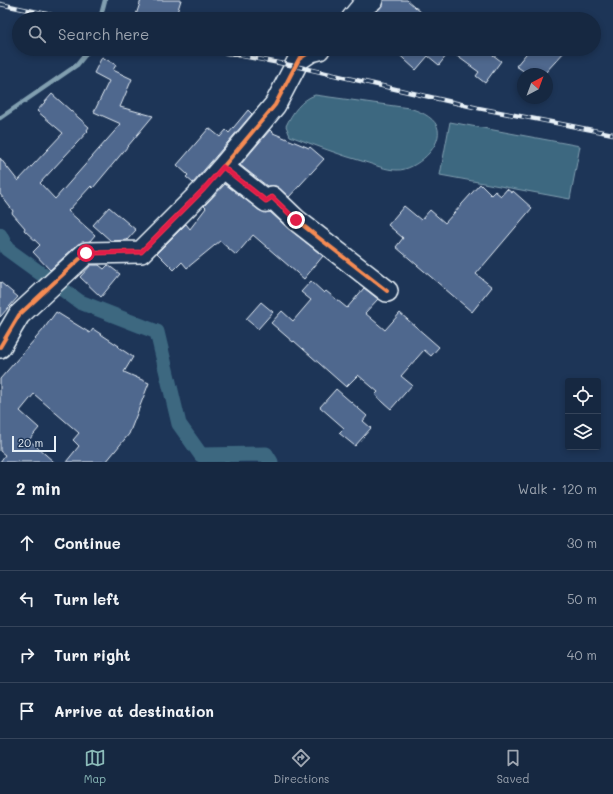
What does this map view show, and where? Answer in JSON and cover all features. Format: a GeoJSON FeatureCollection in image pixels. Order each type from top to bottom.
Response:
{"type":"FeatureCollection","features":[{"type":"Feature","properties":{"kind":"street"},"geometry":{"type":"LineString","coordinates":[[358,12],[372,0]]}},
{"type":"Feature","properties":{"kind":"street"},"geometry":{"type":"LineString","coordinates":[[0,347],[19,315],[86,253],[141,252],[203,190],[275,105],[299,59],[304,56]]}},
{"type":"Feature","properties":{"kind":"street"},"geometry":{"type":"LineString","coordinates":[[223,167],[266,201],[272,197],[296,220],[387,291]]}},
{"type":"Feature","properties":{"kind":"water"},"geometry":{"type":"Polygon","coordinates":[[[315,95],[409,108],[425,114],[435,122],[437,126],[437,141],[433,149],[420,162],[404,169],[393,170],[346,156],[290,136],[286,126],[291,116],[305,100],[315,95]]]}},
{"type":"Feature","properties":{"kind":"water"},"geometry":{"type":"Polygon","coordinates":[[[450,122],[580,146],[570,199],[440,175],[450,122]]]}},
{"type":"Feature","properties":{"kind":"building"},"geometry":{"type":"Polygon","coordinates":[[[141,0],[181,0],[177,12],[137,12],[141,0]]]}},
{"type":"Feature","properties":{"kind":"building"},"geometry":{"type":"Polygon","coordinates":[[[384,0],[407,0],[421,12],[376,12],[384,0]]]}},
{"type":"Feature","properties":{"kind":"building"},"geometry":{"type":"Polygon","coordinates":[[[401,56],[428,56],[416,70],[401,56]]]}},
{"type":"Feature","properties":{"kind":"building"},"geometry":{"type":"Polygon","coordinates":[[[428,56],[446,56],[439,65],[428,56]]]}},
{"type":"Feature","properties":{"kind":"building"},"geometry":{"type":"Polygon","coordinates":[[[457,56],[494,56],[501,61],[485,83],[476,76],[479,72],[457,56]]]}},
{"type":"Feature","properties":{"kind":"building"},"geometry":{"type":"Polygon","coordinates":[[[524,56],[561,56],[550,68],[519,68],[516,66],[524,56]]]}},
{"type":"Feature","properties":{"kind":"building"},"geometry":{"type":"Polygon","coordinates":[[[102,57],[116,65],[113,70],[132,79],[120,107],[153,116],[93,188],[91,186],[68,211],[95,235],[90,241],[78,244],[50,270],[33,252],[40,245],[24,230],[25,228],[12,213],[13,211],[0,194],[0,158],[18,181],[63,133],[37,111],[52,94],[89,127],[87,130],[88,131],[40,183],[55,199],[121,124],[94,112],[109,81],[94,73],[102,57]]]}},
{"type":"Feature","properties":{"kind":"building"},"geometry":{"type":"Polygon","coordinates":[[[248,110],[252,114],[193,183],[186,177],[188,175],[177,165],[209,128],[220,137],[226,130],[229,133],[248,110]]]}},
{"type":"Feature","properties":{"kind":"building"},"geometry":{"type":"Polygon","coordinates":[[[270,130],[273,133],[309,148],[310,147],[324,159],[289,197],[276,186],[267,186],[240,165],[270,130]]]}},
{"type":"Feature","properties":{"kind":"building"},"geometry":{"type":"Polygon","coordinates":[[[225,184],[259,210],[265,213],[270,212],[323,256],[304,279],[253,235],[236,255],[220,241],[187,268],[182,262],[174,270],[157,253],[186,224],[190,229],[206,208],[204,206],[225,184]]]}},
{"type":"Feature","properties":{"kind":"building"},"geometry":{"type":"Polygon","coordinates":[[[480,184],[491,195],[495,191],[501,196],[507,189],[512,193],[513,191],[532,208],[476,274],[492,287],[472,312],[396,247],[403,238],[388,225],[404,206],[421,220],[430,210],[445,223],[480,184]]]}},
{"type":"Feature","properties":{"kind":"building"},"geometry":{"type":"Polygon","coordinates":[[[109,207],[136,230],[127,240],[111,241],[93,225],[109,207]]]}},
{"type":"Feature","properties":{"kind":"building"},"geometry":{"type":"Polygon","coordinates":[[[91,265],[99,265],[104,269],[108,265],[120,274],[101,297],[80,277],[91,265]]]}},
{"type":"Feature","properties":{"kind":"building"},"geometry":{"type":"Polygon","coordinates":[[[311,281],[324,293],[326,291],[347,308],[364,288],[378,299],[365,313],[385,330],[400,313],[439,347],[431,356],[424,350],[401,376],[412,385],[391,409],[375,395],[378,392],[358,375],[346,387],[294,341],[293,342],[271,323],[282,311],[293,321],[311,300],[301,292],[311,281]]]}},
{"type":"Feature","properties":{"kind":"building"},"geometry":{"type":"Polygon","coordinates":[[[0,282],[18,297],[0,317],[0,282]]]}},
{"type":"Feature","properties":{"kind":"building"},"geometry":{"type":"Polygon","coordinates":[[[261,302],[273,312],[258,329],[246,319],[261,302]]]}},
{"type":"Feature","properties":{"kind":"building"},"geometry":{"type":"Polygon","coordinates":[[[56,312],[90,333],[93,329],[119,346],[118,347],[133,357],[124,372],[149,383],[129,434],[106,462],[66,462],[79,446],[73,440],[79,433],[34,394],[20,411],[39,428],[29,440],[54,462],[0,462],[5,455],[0,451],[0,379],[43,330],[56,312]]]}},
{"type":"Feature","properties":{"kind":"building"},"geometry":{"type":"Polygon","coordinates":[[[336,389],[367,416],[363,421],[371,428],[355,446],[339,433],[344,428],[320,407],[336,389]]]}},
{"type":"Feature","properties":{"kind":"waterway"},"geometry":{"type":"LineString","coordinates":[[102,12],[105,0]]}},
{"type":"Feature","properties":{"kind":"waterway"},"geometry":{"type":"LineString","coordinates":[[0,118],[77,65],[84,56]]}},
{"type":"Feature","properties":{"kind":"waterway"},"geometry":{"type":"LineString","coordinates":[[0,235],[7,249],[80,302],[157,332],[179,424],[201,455],[266,454],[271,462]]}},
{"type":"Feature","properties":{"kind":"railway"},"geometry":{"type":"LineString","coordinates":[[0,4],[37,12]]}},
{"type":"Feature","properties":{"kind":"railway"},"geometry":{"type":"LineString","coordinates":[[242,56],[295,66],[478,108],[613,134]]}},
{"type":"Feature","properties":{"kind":"cycle path"},"geometry":{"type":"LineString","coordinates":[[223,167],[275,105],[299,59],[304,56]]}},
{"type":"Feature","properties":{"kind":"cycle path"},"geometry":{"type":"LineString","coordinates":[[0,347],[19,315],[86,253],[141,252],[203,190],[223,167],[266,201],[272,197],[296,220],[387,291]]}},
{"type":"Feature","properties":{"kind":"route"},"geometry":{"type":"LineString","coordinates":[[86,253],[141,252],[203,190],[223,167],[266,201],[272,197],[296,220]]}}]}
